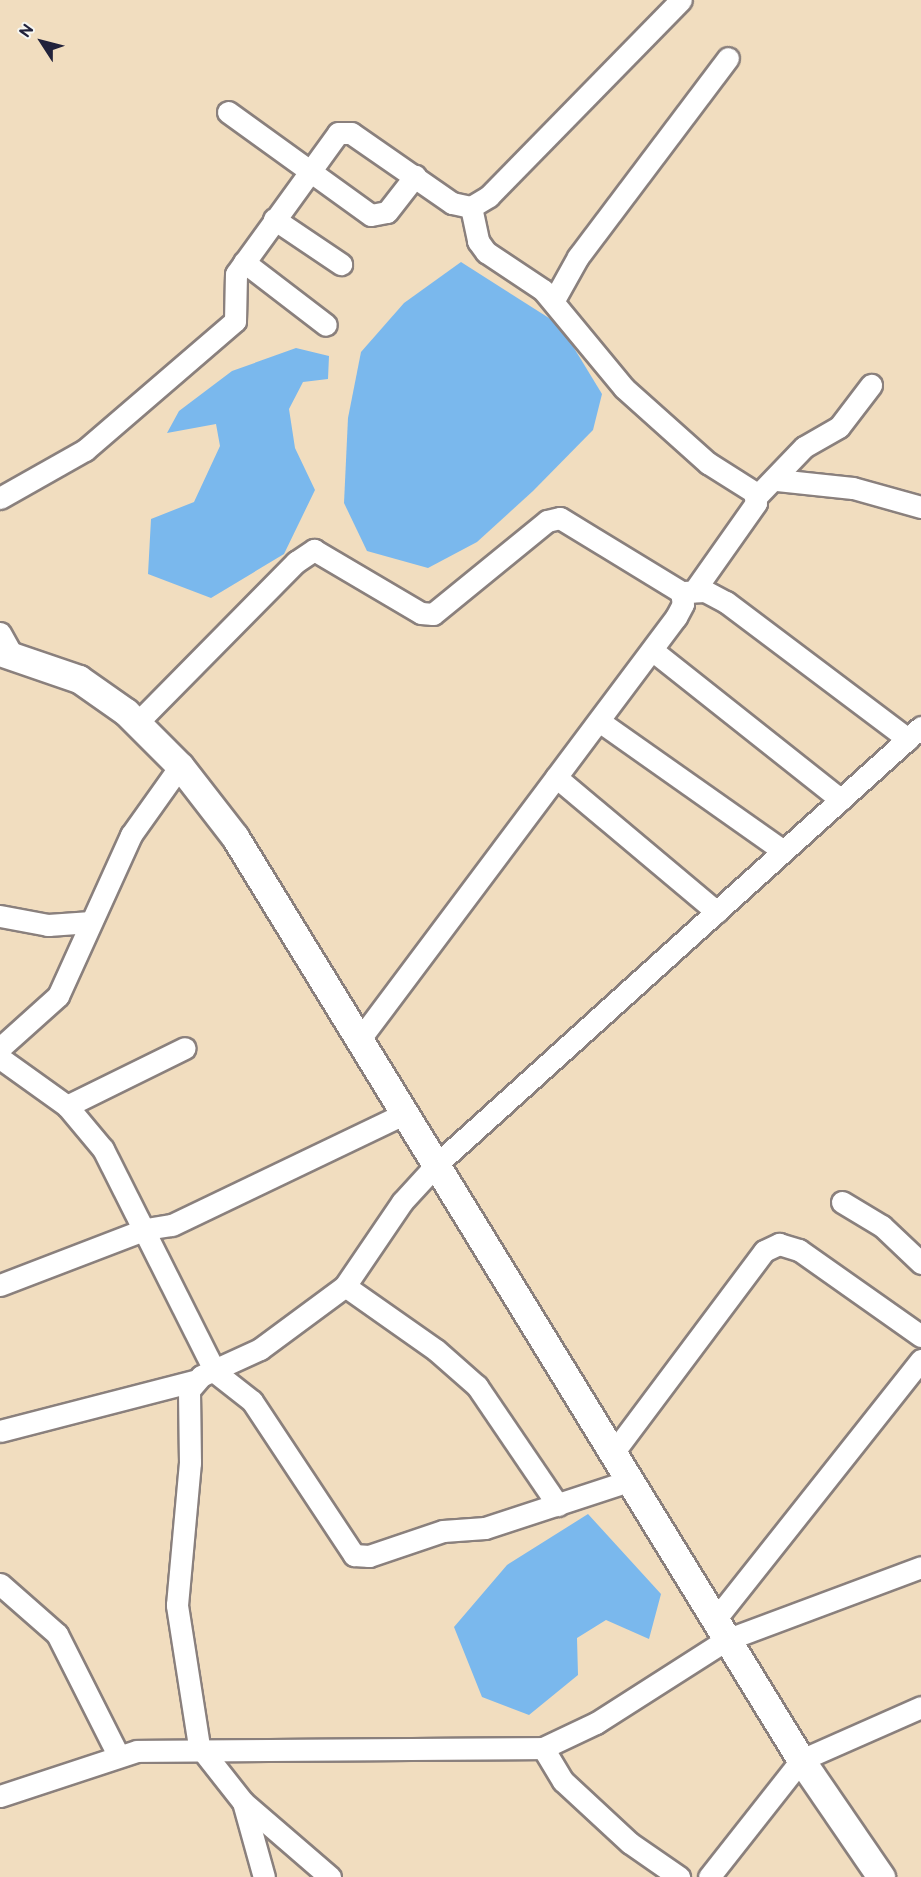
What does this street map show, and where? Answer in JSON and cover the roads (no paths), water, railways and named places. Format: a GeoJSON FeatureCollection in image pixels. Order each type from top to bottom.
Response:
{"type":"FeatureCollection","features":[{"type":"Feature","properties":{"kind":"main road"},"geometry":{"type":"LineString","coordinates":[[4,647],[79,679],[138,722],[180,766],[235,837],[406,1113],[720,1631],[801,1760],[881,1877]]}},
{"type":"Feature","properties":{"kind":"street"},"geometry":{"type":"LineString","coordinates":[[0,498],[85,450],[235,321],[233,282],[244,262],[308,171],[344,132],[452,203],[471,207],[489,196],[681,0]]}},
{"type":"Feature","properties":{"kind":"street"},"geometry":{"type":"LineString","coordinates":[[554,300],[578,257],[728,58]]}},
{"type":"Feature","properties":{"kind":"street"},"geometry":{"type":"LineString","coordinates":[[228,112],[308,171],[378,216],[414,176]]}},
{"type":"Feature","properties":{"kind":"street"},"geometry":{"type":"LineString","coordinates":[[471,207],[478,241],[486,252],[554,300],[624,388],[756,497]]}},
{"type":"Feature","properties":{"kind":"street"},"geometry":{"type":"LineString","coordinates":[[274,219],[341,264]]}},
{"type":"Feature","properties":{"kind":"street"},"geometry":{"type":"LineString","coordinates":[[244,262],[326,326]]}},
{"type":"Feature","properties":{"kind":"street"},"geometry":{"type":"LineString","coordinates":[[360,1039],[652,650],[684,604],[688,591],[756,497],[777,480],[804,447],[839,427],[871,385]]}},
{"type":"Feature","properties":{"kind":"street"},"geometry":{"type":"LineString","coordinates":[[777,480],[853,488],[921,507]]}},
{"type":"Feature","properties":{"kind":"street"},"geometry":{"type":"LineString","coordinates":[[0,1431],[194,1381],[260,1349],[345,1286],[396,1211],[437,1164],[915,733],[726,603],[688,591],[560,518],[547,521],[433,614],[421,613],[314,550],[296,562],[138,722]]}},
{"type":"Feature","properties":{"kind":"street"},"geometry":{"type":"LineString","coordinates":[[652,650],[841,800]]}},
{"type":"Feature","properties":{"kind":"street"},"geometry":{"type":"LineString","coordinates":[[599,721],[783,851]]}},
{"type":"Feature","properties":{"kind":"street"},"geometry":{"type":"LineString","coordinates":[[0,1048],[58,996],[131,835],[180,766]]}},
{"type":"Feature","properties":{"kind":"street"},"geometry":{"type":"LineString","coordinates":[[556,777],[717,912]]}},
{"type":"Feature","properties":{"kind":"street"},"geometry":{"type":"LineString","coordinates":[[0,916],[48,925],[91,922]]}},
{"type":"Feature","properties":{"kind":"street"},"geometry":{"type":"LineString","coordinates":[[67,1106],[185,1048]]}},
{"type":"Feature","properties":{"kind":"street"},"geometry":{"type":"LineString","coordinates":[[0,1058],[67,1106],[103,1149],[146,1229],[215,1372],[252,1401],[354,1555],[369,1556],[443,1531],[485,1528],[629,1480]]}},
{"type":"Feature","properties":{"kind":"street"},"geometry":{"type":"LineString","coordinates":[[0,1285],[146,1229],[172,1225],[268,1183],[406,1113]]}},
{"type":"Feature","properties":{"kind":"street"},"geometry":{"type":"LineString","coordinates":[[842,1202],[882,1226],[921,1263]]}},
{"type":"Feature","properties":{"kind":"street"},"geometry":{"type":"LineString","coordinates":[[613,1453],[764,1251],[779,1244],[799,1250],[921,1336]]}},
{"type":"Feature","properties":{"kind":"street"},"geometry":{"type":"LineString","coordinates":[[345,1286],[436,1350],[477,1386],[558,1505]]}},
{"type":"Feature","properties":{"kind":"street"},"geometry":{"type":"LineString","coordinates":[[0,1796],[118,1755],[199,1746],[282,1751],[410,1745],[509,1752],[543,1748],[596,1723],[720,1631],[915,1382],[921,1360]]}},
{"type":"Feature","properties":{"kind":"street"},"geometry":{"type":"LineString","coordinates":[[194,1381],[188,1398],[190,1463],[177,1605],[199,1746],[243,1802],[330,1877]]}},
{"type":"Feature","properties":{"kind":"street"},"geometry":{"type":"LineString","coordinates":[[720,1631],[921,1567]]}},
{"type":"Feature","properties":{"kind":"street"},"geometry":{"type":"LineString","coordinates":[[0,1584],[57,1634],[118,1755]]}},
{"type":"Feature","properties":{"kind":"street"},"geometry":{"type":"LineString","coordinates":[[709,1877],[801,1760],[921,1707]]}},
{"type":"Feature","properties":{"kind":"street"},"geometry":{"type":"LineString","coordinates":[[543,1748],[576,1793],[630,1843],[679,1877]]}},
{"type":"Feature","properties":{"kind":"street"},"geometry":{"type":"LineString","coordinates":[[243,1802],[264,1877]]}},
{"type":"Feature","properties":{"kind":"water"},"geometry":{"type":"Polygon","coordinates":[[[461,262],[560,325],[602,394],[593,430],[533,491],[477,542],[428,568],[367,551],[344,503],[348,418],[361,352],[404,303],[461,262]]]}},
{"type":"Feature","properties":{"kind":"water"},"geometry":{"type":"Polygon","coordinates":[[[296,348],[329,356],[328,379],[303,382],[289,409],[295,448],[315,490],[284,554],[211,598],[148,574],[151,519],[194,502],[220,446],[216,424],[167,433],[179,411],[232,371],[296,348]]]}},
{"type":"Feature","properties":{"kind":"water"},"geometry":{"type":"Polygon","coordinates":[[[588,1514],[661,1594],[649,1639],[606,1620],[577,1638],[578,1675],[529,1715],[482,1697],[454,1627],[507,1565],[588,1514]]]}}]}
